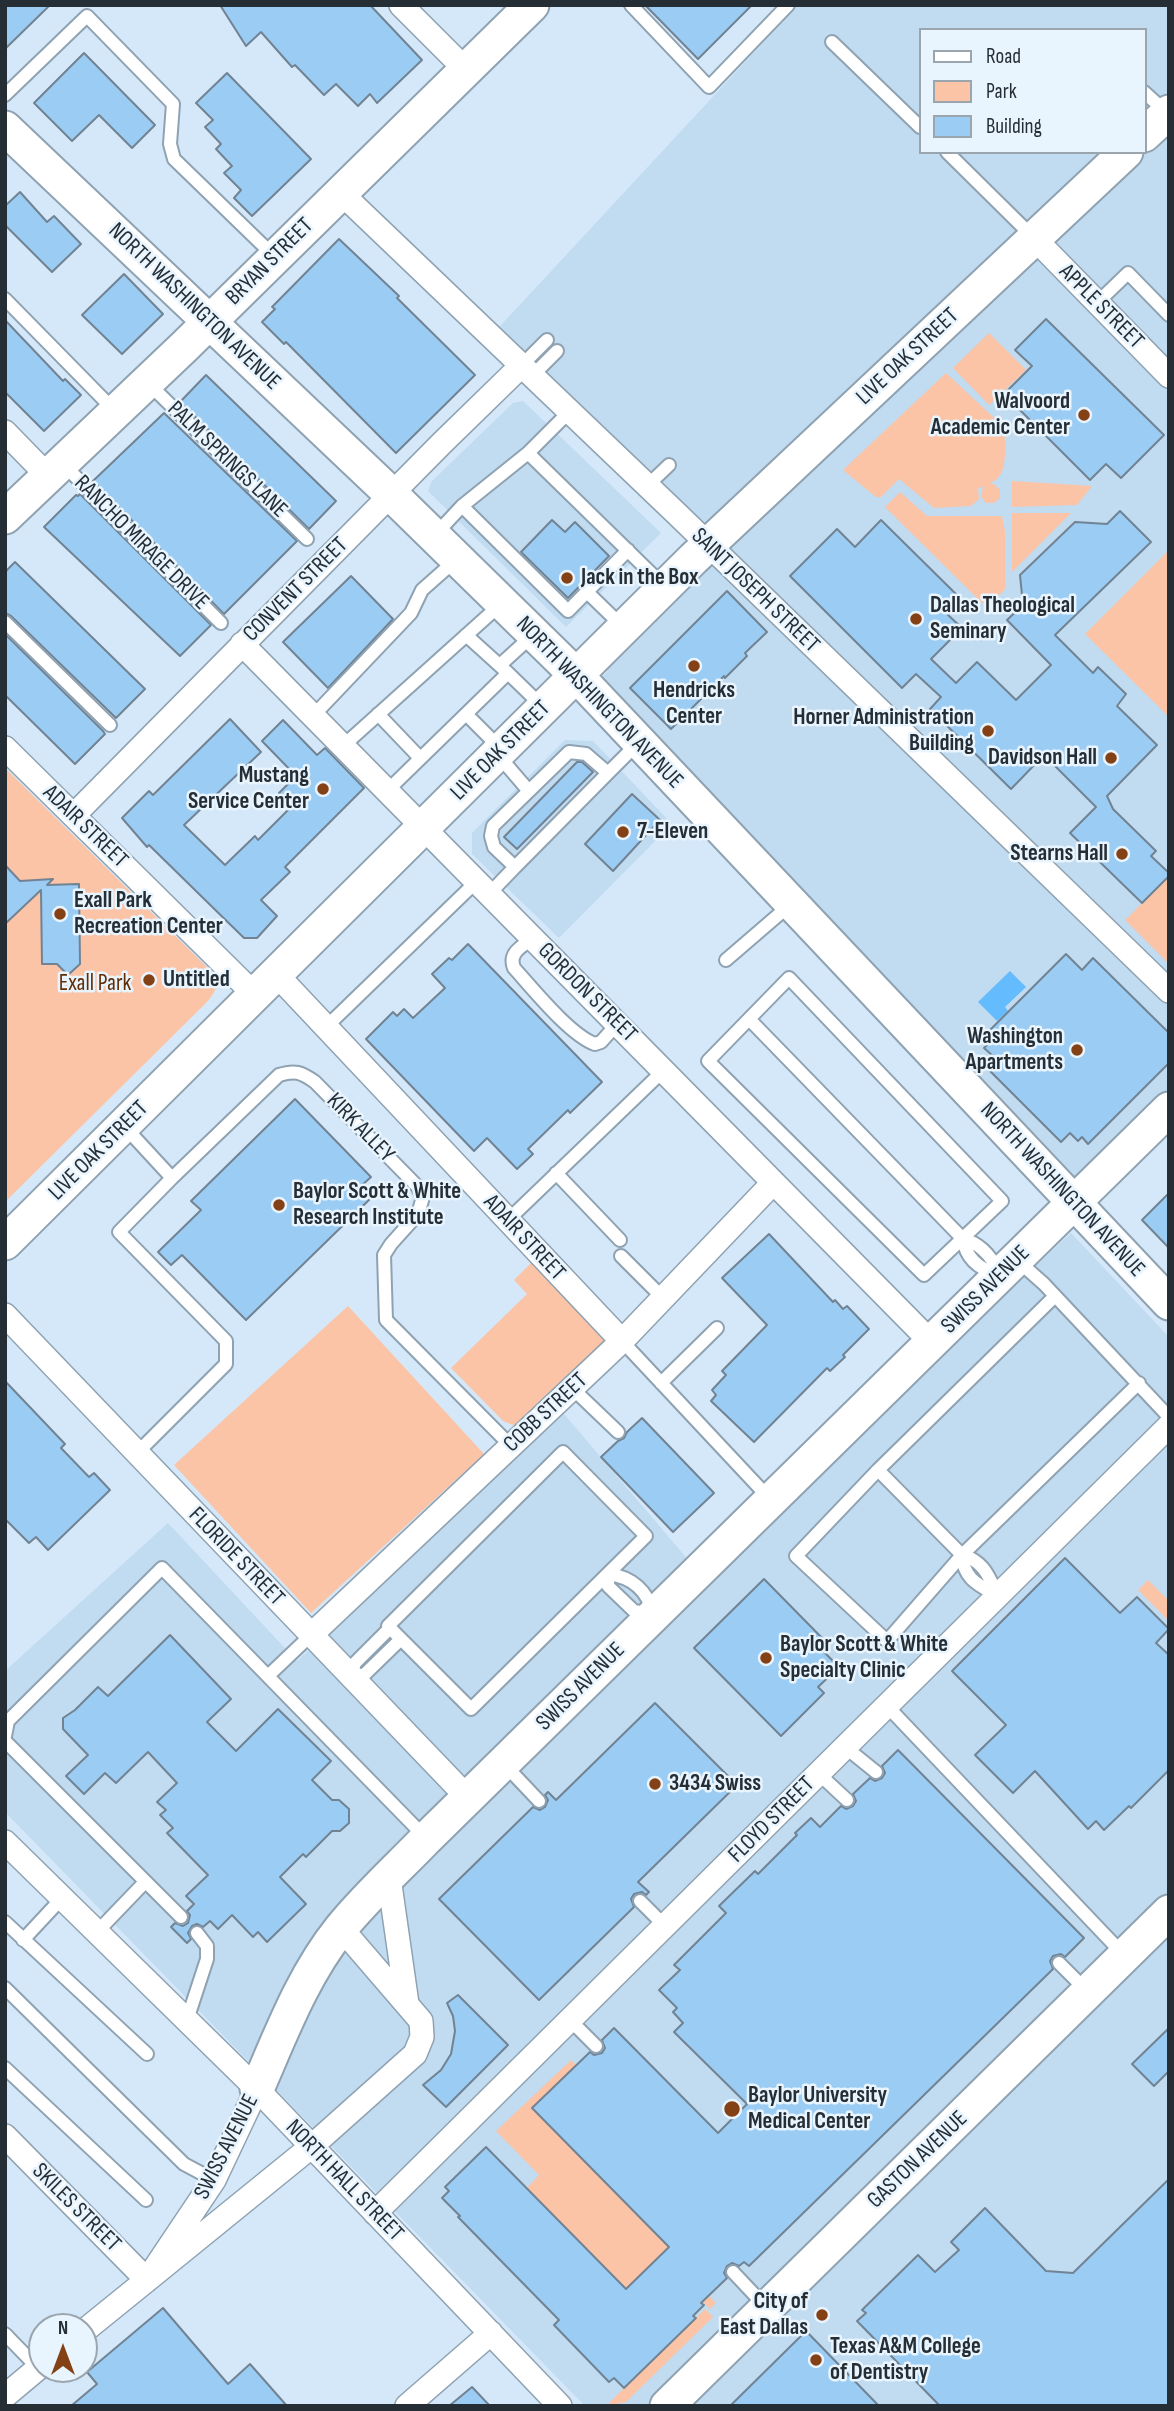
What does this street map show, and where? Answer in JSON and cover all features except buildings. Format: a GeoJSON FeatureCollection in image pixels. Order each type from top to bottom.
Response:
{"type":"FeatureCollection","features":[{"type":"Feature","properties":{"kind":"street"},"geometry":{"type":"LineString","coordinates":[[401,5],[466,70]]}},
{"type":"Feature","properties":{"kind":"street","name":"BRYAN STREET"},"geometry":{"type":"LineString","coordinates":[[5,517],[209,322],[532,5]]}},
{"type":"Feature","properties":{"kind":"street","name":"NORTH WASHINGTON AVENUE"},"geometry":{"type":"LineString","coordinates":[[5,128],[434,536],[577,676],[1169,1303]]}},
{"type":"Feature","properties":{"kind":"street","name":"LIVE OAK STREET"},"geometry":{"type":"LineString","coordinates":[[5,1242],[708,545],[1124,154]]}},
{"type":"Feature","properties":{"kind":"street","name":"SAINT JOSEPH STREET"},"geometry":{"type":"LineString","coordinates":[[340,192],[525,372],[648,486],[1169,992]]}},
{"type":"Feature","properties":{"kind":"street","name":"APPLE STREET"},"geometry":{"type":"LineString","coordinates":[[1034,238],[1169,376]]}},
{"type":"Feature","properties":{"kind":"street","name":"CONVENT STREET"},"geometry":{"type":"LineString","coordinates":[[74,815],[391,495],[525,372]]}},
{"type":"Feature","properties":{"kind":"street"},"geometry":{"type":"LineString","coordinates":[[5,432],[55,470]]}},
{"type":"Feature","properties":{"kind":"street","name":"GORDON STREET"},"geometry":{"type":"LineString","coordinates":[[242,644],[932,1343]]}},
{"type":"Feature","properties":{"kind":"street","name":"ADAIR STREET"},"geometry":{"type":"LineString","coordinates":[[5,748],[74,815],[265,985],[325,1028],[622,1341]]}},
{"type":"Feature","properties":{"kind":"street","name":"SWISS AVENUE"},"geometry":{"type":"LineString","coordinates":[[98,2320],[148,2280],[214,2180],[298,1998],[341,1928],[426,1839],[1169,1109]]}},
{"type":"Feature","properties":{"kind":"street","name":"COBB STREET"},"geometry":{"type":"LineString","coordinates":[[311,1635],[622,1341],[773,1182]]}},
{"type":"Feature","properties":{"kind":"street","name":"FLORIDE STREET"},"geometry":{"type":"LineString","coordinates":[[5,1315],[469,1799]]}},
{"type":"Feature","properties":{"kind":"street","name":"FLOYD STREET"},"geometry":{"type":"LineString","coordinates":[[375,2213],[1169,1426]]}},
{"type":"Feature","properties":{"kind":"street","name":"NORTH HALL STREET"},"geometry":{"type":"LineString","coordinates":[[5,1842],[257,2089],[560,2406]]}},
{"type":"Feature","properties":{"kind":"street"},"geometry":{"type":"LineString","coordinates":[[389,1878],[407,2004]]}},
{"type":"Feature","properties":{"kind":"street","name":"GASTON AVENUE"},"geometry":{"type":"LineString","coordinates":[[667,2406],[1169,1912]]}},
{"type":"Feature","properties":{"kind":"street"},"geometry":{"type":"LineString","coordinates":[[148,2280],[312,2146],[415,2054],[422,2037],[421,2021],[341,1928]]}},
{"type":"Feature","properties":{"kind":"street","name":"SKILES STREET"},"geometry":{"type":"LineString","coordinates":[[5,2136],[148,2280]]}},
{"type":"Feature","properties":{"kind":"street"},"geometry":{"type":"LineString","coordinates":[[407,2406],[491,2333]]}},
{"type":"Feature","properties":{"kind":"street"},"geometry":{"type":"LineString","coordinates":[[5,2396],[28,2377]]}},
{"type":"Feature","properties":{"kind":"lane"},"geometry":{"type":"LineString","coordinates":[[631,5],[709,86],[788,5]]}},
{"type":"Feature","properties":{"kind":"lane"},"geometry":{"type":"LineString","coordinates":[[5,95],[87,16],[173,104],[170,144],[174,159],[275,257]]}},
{"type":"Feature","properties":{"kind":"lane"},"geometry":{"type":"LineString","coordinates":[[832,42],[918,125]]}},
{"type":"Feature","properties":{"kind":"lane"},"geometry":{"type":"LineString","coordinates":[[949,154],[1034,238]]}},
{"type":"Feature","properties":{"kind":"lane"},"geometry":{"type":"LineString","coordinates":[[1097,303],[1128,273],[1169,315]]}},
{"type":"Feature","properties":{"kind":"lane"},"geometry":{"type":"LineString","coordinates":[[5,299],[115,412]]}},
{"type":"Feature","properties":{"kind":"lane"},"geometry":{"type":"LineString","coordinates":[[525,372],[547,341]]}},
{"type":"Feature","properties":{"kind":"lane"},"geometry":{"type":"LineString","coordinates":[[525,372],[556,351]]}},
{"type":"Feature","properties":{"kind":"lane","name":"PALM SPRINGS LANE"},"geometry":{"type":"LineString","coordinates":[[147,382],[307,539]]}},
{"type":"Feature","properties":{"kind":"lane"},"geometry":{"type":"LineString","coordinates":[[434,536],[462,506],[528,453],[568,412]]}},
{"type":"Feature","properties":{"kind":"lane"},"geometry":{"type":"LineString","coordinates":[[528,453],[665,587]]}},
{"type":"Feature","properties":{"kind":"lane"},"geometry":{"type":"LineString","coordinates":[[648,486],[669,465]]}},
{"type":"Feature","properties":{"kind":"lane","name":"RANCHO MIRAGE DRIVE"},"geometry":{"type":"LineString","coordinates":[[55,470],[220,623]]}},
{"type":"Feature","properties":{"kind":"lane"},"geometry":{"type":"LineString","coordinates":[[462,506],[568,611],[628,550]]}},
{"type":"Feature","properties":{"kind":"lane"},"geometry":{"type":"LineString","coordinates":[[313,716],[411,613],[422,590],[457,559]]}},
{"type":"Feature","properties":{"kind":"lane"},"geometry":{"type":"LineString","coordinates":[[587,592],[625,629]]}},
{"type":"Feature","properties":{"kind":"lane"},"geometry":{"type":"LineString","coordinates":[[343,746],[502,603]]}},
{"type":"Feature","properties":{"kind":"lane"},"geometry":{"type":"LineString","coordinates":[[5,622],[110,726]]}},
{"type":"Feature","properties":{"kind":"lane"},"geometry":{"type":"LineString","coordinates":[[387,791],[466,714],[535,634]]}},
{"type":"Feature","properties":{"kind":"lane"},"geometry":{"type":"LineString","coordinates":[[466,635],[544,708]]}},
{"type":"Feature","properties":{"kind":"lane"},"geometry":{"type":"LineString","coordinates":[[378,714],[421,758]]}},
{"type":"Feature","properties":{"kind":"lane"},"geometry":{"type":"LineString","coordinates":[[466,714],[500,752],[528,790]]}},
{"type":"Feature","properties":{"kind":"lane"},"geometry":{"type":"LineString","coordinates":[[325,1028],[482,888],[515,867],[639,743]]}},
{"type":"Feature","properties":{"kind":"lane"},"geometry":{"type":"LineString","coordinates":[[515,867],[494,847],[491,836],[493,827],[528,790],[569,752],[586,754],[608,773]]}},
{"type":"Feature","properties":{"kind":"lane"},"geometry":{"type":"LineString","coordinates":[[726,960],[791,904]]}},
{"type":"Feature","properties":{"kind":"lane"},"geometry":{"type":"LineString","coordinates":[[533,938],[513,954],[511,961],[514,968],[561,1018],[587,1041],[595,1044],[601,1042],[618,1023]]}},
{"type":"Feature","properties":{"kind":"lane"},"geometry":{"type":"LineString","coordinates":[[789,978],[1002,1201],[924,1275],[708,1061],[749,1019],[789,978]]}},
{"type":"Feature","properties":{"kind":"lane"},"geometry":{"type":"LineString","coordinates":[[749,1019],[963,1239],[974,1241],[993,1260],[1055,1296],[1169,1417]]}},
{"type":"Feature","properties":{"kind":"lane"},"geometry":{"type":"LineString","coordinates":[[508,1220],[663,1070]]}},
{"type":"Feature","properties":{"kind":"lane","name":"KIRK ALLEY"},"geometry":{"type":"LineString","coordinates":[[172,1178],[279,1076],[292,1071],[303,1073],[418,1186],[423,1197],[418,1214],[384,1255],[386,1320],[511,1446]]}},
{"type":"Feature","properties":{"kind":"lane"},"geometry":{"type":"LineString","coordinates":[[124,1126],[172,1178],[120,1232],[226,1341],[226,1364],[137,1453]]}},
{"type":"Feature","properties":{"kind":"lane"},"geometry":{"type":"LineString","coordinates":[[556,1173],[620,1240]]}},
{"type":"Feature","properties":{"kind":"lane"},"geometry":{"type":"LineString","coordinates":[[621,1256],[663,1298]]}},
{"type":"Feature","properties":{"kind":"lane"},"geometry":{"type":"LineString","coordinates":[[1055,1296],[877,1470],[796,1556],[887,1641],[962,1556],[1139,1383]]}},
{"type":"Feature","properties":{"kind":"lane"},"geometry":{"type":"LineString","coordinates":[[661,1383],[717,1328]]}},
{"type":"Feature","properties":{"kind":"lane","name":"ADAIR STREET"},"geometry":{"type":"LineString","coordinates":[[622,1341],[772,1501]]}},
{"type":"Feature","properties":{"kind":"lane"},"geometry":{"type":"LineString","coordinates":[[572,1388],[618,1432]]}},
{"type":"Feature","properties":{"kind":"lane"},"geometry":{"type":"LineString","coordinates":[[350,1677],[355,1663],[390,1628],[388,1626],[563,1452],[646,1536],[471,1709],[390,1628]]}},
{"type":"Feature","properties":{"kind":"lane"},"geometry":{"type":"LineString","coordinates":[[877,1470],[962,1556],[963,1569],[974,1582],[998,1596]]}},
{"type":"Feature","properties":{"kind":"lane"},"geometry":{"type":"LineString","coordinates":[[181,1917],[5,1739],[8,1721],[162,1568],[426,1839]]}},
{"type":"Feature","properties":{"kind":"lane"},"geometry":{"type":"LineString","coordinates":[[608,1573],[624,1576],[650,1598],[653,1615],[634,1611],[608,1586],[608,1573]]}},
{"type":"Feature","properties":{"kind":"lane"},"geometry":{"type":"LineString","coordinates":[[269,1675],[311,1635]]}},
{"type":"Feature","properties":{"kind":"lane"},"geometry":{"type":"LineString","coordinates":[[350,1677],[365,1674],[401,1639]]}},
{"type":"Feature","properties":{"kind":"lane"},"geometry":{"type":"LineString","coordinates":[[887,1706],[1125,1956]]}},
{"type":"Feature","properties":{"kind":"lane"},"geometry":{"type":"LineString","coordinates":[[845,1747],[876,1772]]}},
{"type":"Feature","properties":{"kind":"lane"},"geometry":{"type":"LineString","coordinates":[[504,1763],[540,1801]]}},
{"type":"Feature","properties":{"kind":"lane"},"geometry":{"type":"LineString","coordinates":[[819,1774],[847,1800]]}},
{"type":"Feature","properties":{"kind":"lane"},"geometry":{"type":"LineString","coordinates":[[97,1932],[145,1881]]}},
{"type":"Feature","properties":{"kind":"lane"},"geometry":{"type":"LineString","coordinates":[[23,1940],[62,1898]]}},
{"type":"Feature","properties":{"kind":"lane"},"geometry":{"type":"LineString","coordinates":[[640,1900],[665,1926]]}},
{"type":"Feature","properties":{"kind":"lane"},"geometry":{"type":"LineString","coordinates":[[5,1922],[147,2054]]}},
{"type":"Feature","properties":{"kind":"lane"},"geometry":{"type":"LineString","coordinates":[[187,2020],[207,1959],[207,1946],[197,1933]]}},
{"type":"Feature","properties":{"kind":"lane"},"geometry":{"type":"LineString","coordinates":[[1059,1963],[1089,1992]]}},
{"type":"Feature","properties":{"kind":"lane"},"geometry":{"type":"LineString","coordinates":[[5,1988],[184,2164],[214,2180]]}},
{"type":"Feature","properties":{"kind":"lane"},"geometry":{"type":"LineString","coordinates":[[570,2020],[596,2046]]}},
{"type":"Feature","properties":{"kind":"lane"},"geometry":{"type":"LineString","coordinates":[[5,2068],[146,2200]]}},
{"type":"Feature","properties":{"kind":"lane"},"geometry":{"type":"LineString","coordinates":[[733,2272],[767,2308]]}},
{"type":"Feature","properties":{"kind":"lane"},"geometry":{"type":"LineString","coordinates":[[5,2334],[28,2356]]}},
{"type":"Feature","properties":{"kind":"shaded area","name":"Dallas Theological Seminary"},"geometry":{"type":"Polygon","coordinates":[[[798,5],[1169,5],[1169,1097],[1080,1189],[594,684],[608,671],[596,658],[708,545],[490,337],[798,5]]]}},
{"type":"Feature","properties":{"kind":"shaded area"},"geometry":{"type":"Polygon","coordinates":[[[523,401],[661,533],[566,627],[428,491],[432,481],[513,403],[523,401]]]}},
{"type":"Feature","properties":{"kind":"shaded area"},"geometry":{"type":"Polygon","coordinates":[[[565,740],[593,741],[672,824],[559,938],[472,854],[472,833],[565,740]]]}},
{"type":"Feature","properties":{"kind":"shaded area","name":"Baylor University Medical Center"},"geometry":{"type":"Polygon","coordinates":[[[1071,1233],[1169,1337],[1169,2406],[585,2406],[5,1812],[5,1671],[168,1523],[297,1661],[564,1414],[702,1576],[1071,1233]]]}},
{"type":"Feature","properties":{"kind":"green space"},"geometry":{"type":"Polygon","coordinates":[[[989,333],[1026,370],[989,405],[953,368],[989,333]]]}},
{"type":"Feature","properties":{"kind":"green space"},"geometry":{"type":"Polygon","coordinates":[[[946,373],[1005,428],[1003,468],[1001,474],[990,483],[1000,490],[1000,498],[994,503],[986,503],[981,497],[983,486],[978,489],[979,499],[971,506],[934,508],[899,479],[881,497],[876,497],[843,470],[946,373]]]}},
{"type":"Feature","properties":{"kind":"green space"},"geometry":{"type":"Polygon","coordinates":[[[1012,481],[1092,486],[1077,505],[1012,507],[1012,481]]]}},
{"type":"Feature","properties":{"kind":"green space"},"geometry":{"type":"Polygon","coordinates":[[[900,492],[927,516],[1002,516],[1005,531],[1005,589],[989,606],[982,603],[885,507],[900,492]]]}},
{"type":"Feature","properties":{"kind":"green space"},"geometry":{"type":"Polygon","coordinates":[[[1012,513],[1071,513],[1012,572],[1012,513]]]}},
{"type":"Feature","properties":{"kind":"green space"},"geometry":{"type":"Polygon","coordinates":[[[1169,550],[1169,717],[1085,634],[1169,550]]]}},
{"type":"Feature","properties":{"kind":"green space","name":"Exall Park"},"geometry":{"type":"Polygon","coordinates":[[[5,768],[216,976],[217,984],[207,1002],[5,1202],[5,768]]]}},
{"type":"Feature","properties":{"kind":"green space"},"geometry":{"type":"Polygon","coordinates":[[[1169,877],[1169,964],[1125,920],[1169,877]]]}},
{"type":"Feature","properties":{"kind":"green space"},"geometry":{"type":"Polygon","coordinates":[[[533,1261],[609,1339],[520,1424],[513,1425],[503,1421],[451,1368],[527,1294],[514,1280],[533,1261]]]}},
{"type":"Feature","properties":{"kind":"green space"},"geometry":{"type":"Polygon","coordinates":[[[348,1306],[484,1454],[311,1613],[174,1465],[348,1306]]]}},
{"type":"Feature","properties":{"kind":"green space"},"geometry":{"type":"Polygon","coordinates":[[[1148,1580],[1169,1601],[1169,1621],[1138,1590],[1148,1580]]]}},
{"type":"Feature","properties":{"kind":"green space"},"geometry":{"type":"Polygon","coordinates":[[[571,2060],[576,2065],[532,2109],[669,2247],[665,2252],[716,2303],[710,2309],[659,2257],[626,2289],[527,2188],[539,2175],[496,2131],[571,2060]]]}},
{"type":"Feature","properties":{"kind":"green space"},"geometry":{"type":"Polygon","coordinates":[[[705,2309],[713,2317],[626,2402],[611,2405],[609,2403],[705,2309]]]}},
{"type":"Feature","properties":{"kind":"water"},"geometry":{"type":"Polygon","coordinates":[[[1010,971],[1026,987],[1005,1007],[1008,1011],[997,1021],[978,1002],[1010,971]]]}},
{"type":"Feature","properties":{"kind":"place","name":"Walvoord Academic Center"},"geometry":{"type":"Point","coordinates":[1084,415]}},
{"type":"Feature","properties":{"kind":"place","name":"Jack in the Box"},"geometry":{"type":"Point","coordinates":[567,578]}},
{"type":"Feature","properties":{"kind":"place","name":"Dallas Theological Seminary"},"geometry":{"type":"Point","coordinates":[916,619]}},
{"type":"Feature","properties":{"kind":"place","name":"Hendricks Center"},"geometry":{"type":"Point","coordinates":[694,666]}},
{"type":"Feature","properties":{"kind":"place","name":"Horner Administration Building"},"geometry":{"type":"Point","coordinates":[988,731]}},
{"type":"Feature","properties":{"kind":"place","name":"Davidson Hall"},"geometry":{"type":"Point","coordinates":[1111,758]}},
{"type":"Feature","properties":{"kind":"place","name":"Mustang Service Center"},"geometry":{"type":"Point","coordinates":[323,789]}},
{"type":"Feature","properties":{"kind":"place","name":"7-Eleven"},"geometry":{"type":"Point","coordinates":[623,832]}},
{"type":"Feature","properties":{"kind":"place","name":"Stearns Hall"},"geometry":{"type":"Point","coordinates":[1122,854]}},
{"type":"Feature","properties":{"kind":"place","name":"Exall Park Recreation Center"},"geometry":{"type":"Point","coordinates":[60,914]}},
{"type":"Feature","properties":{"kind":"place","name":"Untitled"},"geometry":{"type":"Point","coordinates":[149,980]}},
{"type":"Feature","properties":{"kind":"place","name":"Washington Apartments"},"geometry":{"type":"Point","coordinates":[1077,1050]}},
{"type":"Feature","properties":{"kind":"place","name":"Baylor Scott & White Research Institute"},"geometry":{"type":"Point","coordinates":[279,1205]}},
{"type":"Feature","properties":{"kind":"place","name":"Baylor Scott & White Specialty Clinic"},"geometry":{"type":"Point","coordinates":[766,1658]}},
{"type":"Feature","properties":{"kind":"place","name":"3434 Swiss"},"geometry":{"type":"Point","coordinates":[655,1784]}},
{"type":"Feature","properties":{"kind":"place","name":"Baylor University Medical Center"},"geometry":{"type":"Point","coordinates":[732,2109]}},
{"type":"Feature","properties":{"kind":"place","name":"City of East Dallas"},"geometry":{"type":"Point","coordinates":[822,2315]}},
{"type":"Feature","properties":{"kind":"place","name":"Texas A&M College of Dentistry"},"geometry":{"type":"Point","coordinates":[816,2360]}}]}
